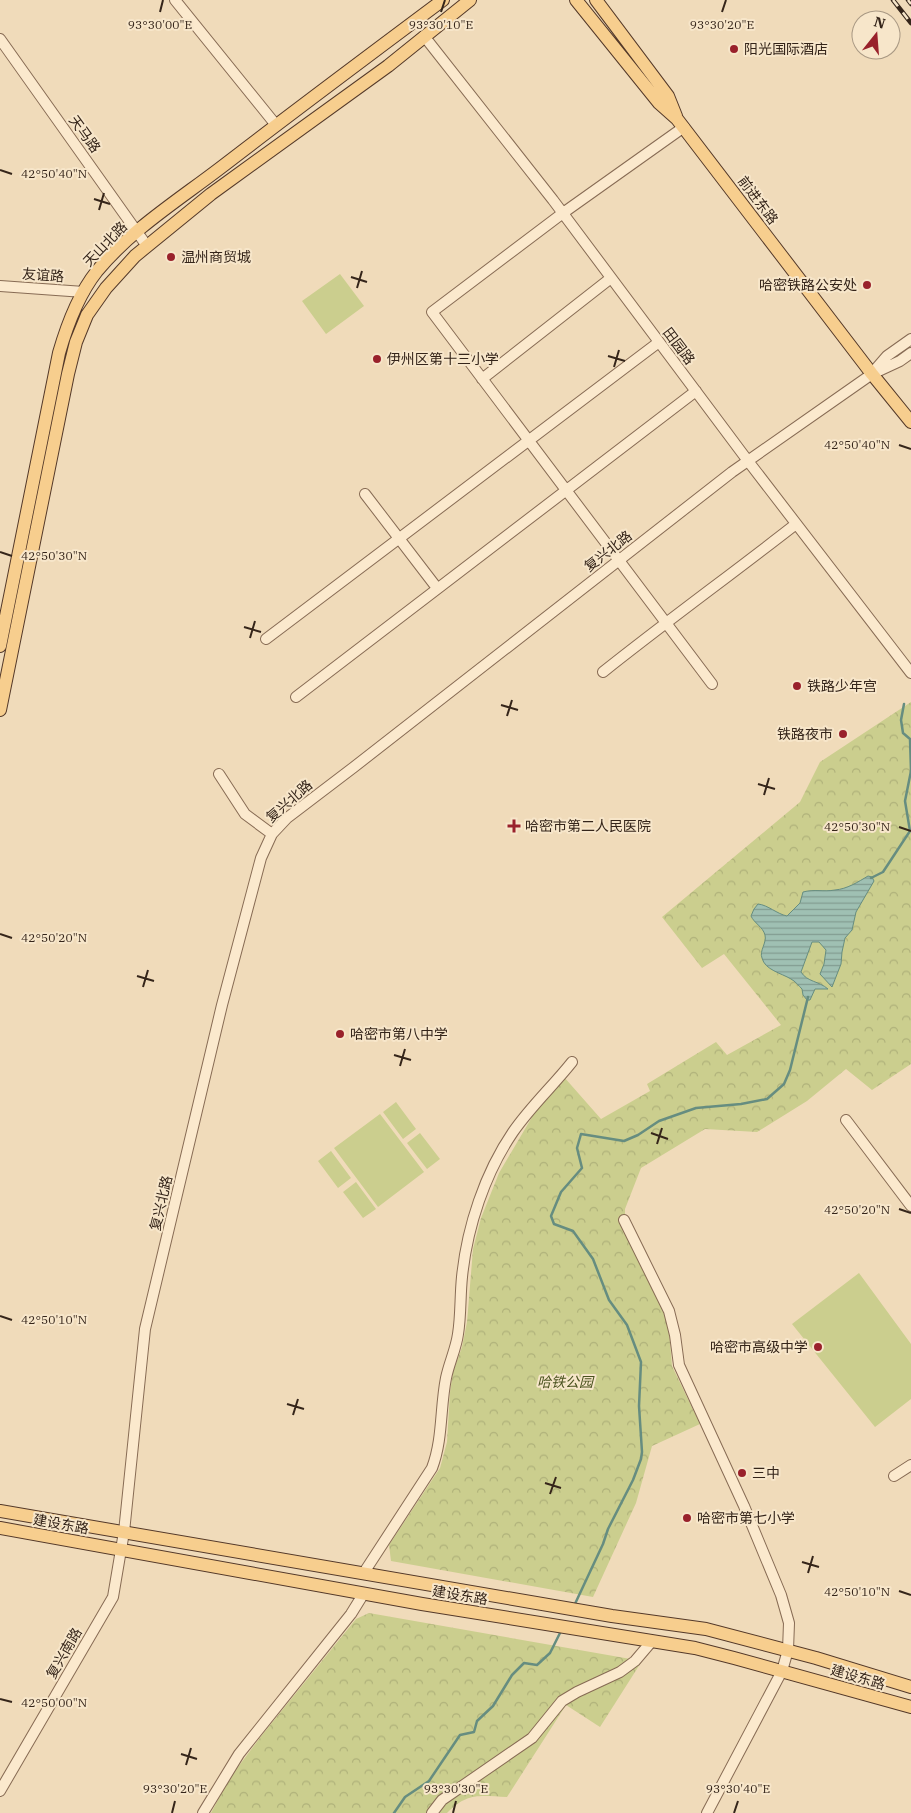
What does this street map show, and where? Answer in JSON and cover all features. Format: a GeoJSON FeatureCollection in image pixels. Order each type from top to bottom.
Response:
{"type":"FeatureCollection","features":[{"type":"Feature","properties":{"kind":"main road","name":"天山北路"},"geometry":{"type":"LineString","coordinates":[[0,646],[59,353],[70,317],[96,272],[137,231],[443,0]]}},
{"type":"Feature","properties":{"kind":"main road"},"geometry":{"type":"LineString","coordinates":[[0,710],[76,342],[87,315],[106,288],[135,256],[147,246],[211,194],[388,66],[470,0]]}},
{"type":"Feature","properties":{"kind":"main road","name":"前进东路"},"geometry":{"type":"LineString","coordinates":[[576,0],[658,103],[680,123],[872,374],[911,422]]}},
{"type":"Feature","properties":{"kind":"main road"},"geometry":{"type":"LineString","coordinates":[[596,0],[668,96],[680,123]]}},
{"type":"Feature","properties":{"kind":"main road","name":"建设东路"},"geometry":{"type":"LineString","coordinates":[[0,1511],[423,1585],[612,1616],[706,1629],[788,1650],[911,1687]]}},
{"type":"Feature","properties":{"kind":"main road","name":"建设东路"},"geometry":{"type":"LineString","coordinates":[[0,1528],[422,1604],[695,1648],[911,1708]]}},
{"type":"Feature","properties":{"kind":"street"},"geometry":{"type":"LineString","coordinates":[[175,0],[276,125]]}},
{"type":"Feature","properties":{"kind":"street","name":"田园路"},"geometry":{"type":"LineString","coordinates":[[424,36],[563,213],[748,461],[911,673]]}},
{"type":"Feature","properties":{"kind":"street","name":"天马路"},"geometry":{"type":"LineString","coordinates":[[0,39],[147,246]]}},
{"type":"Feature","properties":{"kind":"street"},"geometry":{"type":"LineString","coordinates":[[680,123],[432,312],[712,684]]}},
{"type":"Feature","properties":{"kind":"street"},"geometry":{"type":"LineString","coordinates":[[482,379],[611,278]]}},
{"type":"Feature","properties":{"kind":"street","name":"友谊路"},"geometry":{"type":"LineString","coordinates":[[0,286],[84,292]]}},
{"type":"Feature","properties":{"kind":"street"},"geometry":{"type":"LineString","coordinates":[[872,374],[887,356],[911,338]]}},
{"type":"Feature","properties":{"kind":"street"},"geometry":{"type":"LineString","coordinates":[[266,639],[659,342]]}},
{"type":"Feature","properties":{"kind":"street","name":"复兴北路"},"geometry":{"type":"LineString","coordinates":[[122,1549],[145,1329],[222,1005],[261,858],[272,834],[318,793],[354,767],[732,472],[872,374],[900,361],[911,353]]}},
{"type":"Feature","properties":{"kind":"street"},"geometry":{"type":"LineString","coordinates":[[296,697],[696,391]]}},
{"type":"Feature","properties":{"kind":"street"},"geometry":{"type":"LineString","coordinates":[[365,494],[437,588]]}},
{"type":"Feature","properties":{"kind":"street"},"geometry":{"type":"LineString","coordinates":[[603,672],[796,524]]}},
{"type":"Feature","properties":{"kind":"street"},"geometry":{"type":"LineString","coordinates":[[219,774],[245,814],[272,834]]}},
{"type":"Feature","properties":{"kind":"street"},"geometry":{"type":"LineString","coordinates":[[363,1574],[432,1468],[438,1451],[446,1377],[458,1335],[462,1276],[469,1236],[496,1162],[512,1133],[531,1107],[572,1062]]}},
{"type":"Feature","properties":{"kind":"street"},"geometry":{"type":"LineString","coordinates":[[846,1120],[911,1206]]}},
{"type":"Feature","properties":{"kind":"street"},"geometry":{"type":"LineString","coordinates":[[624,1220],[669,1311],[675,1334],[679,1365],[744,1506],[781,1595],[789,1622],[788,1650],[782,1671],[707,1813]]}},
{"type":"Feature","properties":{"kind":"street"},"geometry":{"type":"LineString","coordinates":[[894,1476],[911,1465]]}},
{"type":"Feature","properties":{"kind":"street","name":"复兴南路"},"geometry":{"type":"LineString","coordinates":[[0,1791],[113,1597],[122,1549]]}},
{"type":"Feature","properties":{"kind":"street"},"geometry":{"type":"LineString","coordinates":[[204,1813],[239,1754],[351,1614],[364,1593]]}},
{"type":"Feature","properties":{"kind":"street"},"geometry":{"type":"LineString","coordinates":[[432,1813],[442,1800],[532,1738],[562,1701],[620,1672],[635,1661],[652,1641]]}},
{"type":"Feature","properties":{"kind":"green space"},"geometry":{"type":"Polygon","coordinates":[[[340,274],[364,306],[326,334],[302,301],[340,274]]]}},
{"type":"Feature","properties":{"kind":"green space","name":"哈铁公园"},"geometry":{"type":"Polygon","coordinates":[[[911,702],[911,1064],[872,1090],[846,1069],[807,1101],[757,1132],[705,1129],[641,1168],[625,1209],[625,1232],[664,1313],[669,1330],[672,1366],[700,1424],[652,1446],[636,1503],[593,1597],[391,1561],[389,1545],[440,1468],[447,1442],[453,1372],[462,1347],[467,1322],[473,1249],[481,1218],[499,1173],[535,1112],[564,1077],[601,1119],[650,1091],[647,1084],[716,1042],[727,1055],[781,1025],[724,954],[702,968],[662,917],[800,802],[820,762],[911,702]]]}},
{"type":"Feature","properties":{"kind":"green space"},"geometry":{"type":"Polygon","coordinates":[[[396,1102],[416,1129],[403,1139],[383,1112],[396,1102]]]}},
{"type":"Feature","properties":{"kind":"green space"},"geometry":{"type":"Polygon","coordinates":[[[380,1114],[424,1172],[378,1207],[334,1148],[380,1114]]]}},
{"type":"Feature","properties":{"kind":"green space"},"geometry":{"type":"Polygon","coordinates":[[[420,1133],[440,1159],[427,1169],[407,1143],[420,1133]]]}},
{"type":"Feature","properties":{"kind":"green space"},"geometry":{"type":"Polygon","coordinates":[[[331,1151],[351,1178],[338,1188],[318,1161],[331,1151]]]}},
{"type":"Feature","properties":{"kind":"green space"},"geometry":{"type":"Polygon","coordinates":[[[356,1182],[376,1209],[363,1218],[343,1192],[356,1182]]]}},
{"type":"Feature","properties":{"kind":"green space"},"geometry":{"type":"Polygon","coordinates":[[[859,1273],[911,1344],[911,1399],[875,1427],[792,1324],[859,1273]]]}},
{"type":"Feature","properties":{"kind":"green space"},"geometry":{"type":"Polygon","coordinates":[[[369,1613],[642,1661],[600,1727],[566,1705],[507,1797],[481,1796],[468,1798],[454,1806],[447,1813],[211,1813],[229,1779],[262,1735],[356,1619],[369,1613]]]}},
{"type":"Feature","properties":{"kind":"shaded area"},"geometry":{"type":"Polygon","coordinates":[[[868,876],[872,877],[874,881],[856,912],[852,930],[845,938],[841,964],[832,987],[820,974],[826,950],[819,942],[812,942],[801,972],[806,978],[828,989],[815,989],[810,1000],[807,1000],[803,995],[802,989],[795,982],[766,966],[761,955],[765,935],[751,916],[754,909],[758,904],[787,916],[800,903],[803,892],[844,888],[868,876]]]}},
{"type":"Feature","properties":{"kind":"waterway"},"geometry":{"type":"LineString","coordinates":[[871,878],[883,872],[910,831],[905,801],[911,771],[910,739],[903,733],[901,720],[904,704]]}},
{"type":"Feature","properties":{"kind":"waterway"},"geometry":{"type":"LineString","coordinates":[[574,1606],[608,1529],[633,1480],[642,1452],[639,1406],[641,1362],[627,1325],[609,1300],[593,1259],[573,1231],[554,1224],[551,1216],[561,1192],[582,1168],[577,1148],[581,1134],[624,1141],[638,1135],[659,1121],[696,1108],[741,1104],[767,1099],[784,1084],[790,1070],[808,997]]}},
{"type":"Feature","properties":{"kind":"waterway"},"geometry":{"type":"LineString","coordinates":[[394,1813],[405,1797],[429,1781],[460,1735],[474,1732],[477,1721],[493,1706],[512,1675],[524,1663],[537,1665],[550,1653],[561,1631]]}},
{"type":"Feature","properties":{"kind":"railway"},"geometry":{"type":"LineString","coordinates":[[893,0],[911,23]]}},
{"type":"Feature","properties":{"kind":"railway"},"geometry":{"type":"LineString","coordinates":[[908,0],[911,4]]}},
{"type":"Feature","properties":{"kind":"place","name":"阳光国际酒店"},"geometry":{"type":"Point","coordinates":[734,49]}},
{"type":"Feature","properties":{"kind":"place","name":"温州商贸城"},"geometry":{"type":"Point","coordinates":[171,257]}},
{"type":"Feature","properties":{"kind":"place","name":"哈密铁路公安处"},"geometry":{"type":"Point","coordinates":[867,285]}},
{"type":"Feature","properties":{"kind":"place","name":"伊州区第十三小学"},"geometry":{"type":"Point","coordinates":[377,359]}},
{"type":"Feature","properties":{"kind":"place","name":"铁路少年宫"},"geometry":{"type":"Point","coordinates":[797,686]}},
{"type":"Feature","properties":{"kind":"place","name":"铁路夜市"},"geometry":{"type":"Point","coordinates":[843,734]}},
{"type":"Feature","properties":{"kind":"place","name":"哈密市第二人民医院"},"geometry":{"type":"Point","coordinates":[514,826]}},
{"type":"Feature","properties":{"kind":"place","name":"哈密市第八中学"},"geometry":{"type":"Point","coordinates":[340,1034]}},
{"type":"Feature","properties":{"kind":"place","name":"哈密市高级中学"},"geometry":{"type":"Point","coordinates":[818,1347]}},
{"type":"Feature","properties":{"kind":"place","name":"三中"},"geometry":{"type":"Point","coordinates":[742,1473]}},
{"type":"Feature","properties":{"kind":"place","name":"哈密市第七小学"},"geometry":{"type":"Point","coordinates":[687,1518]}}]}
